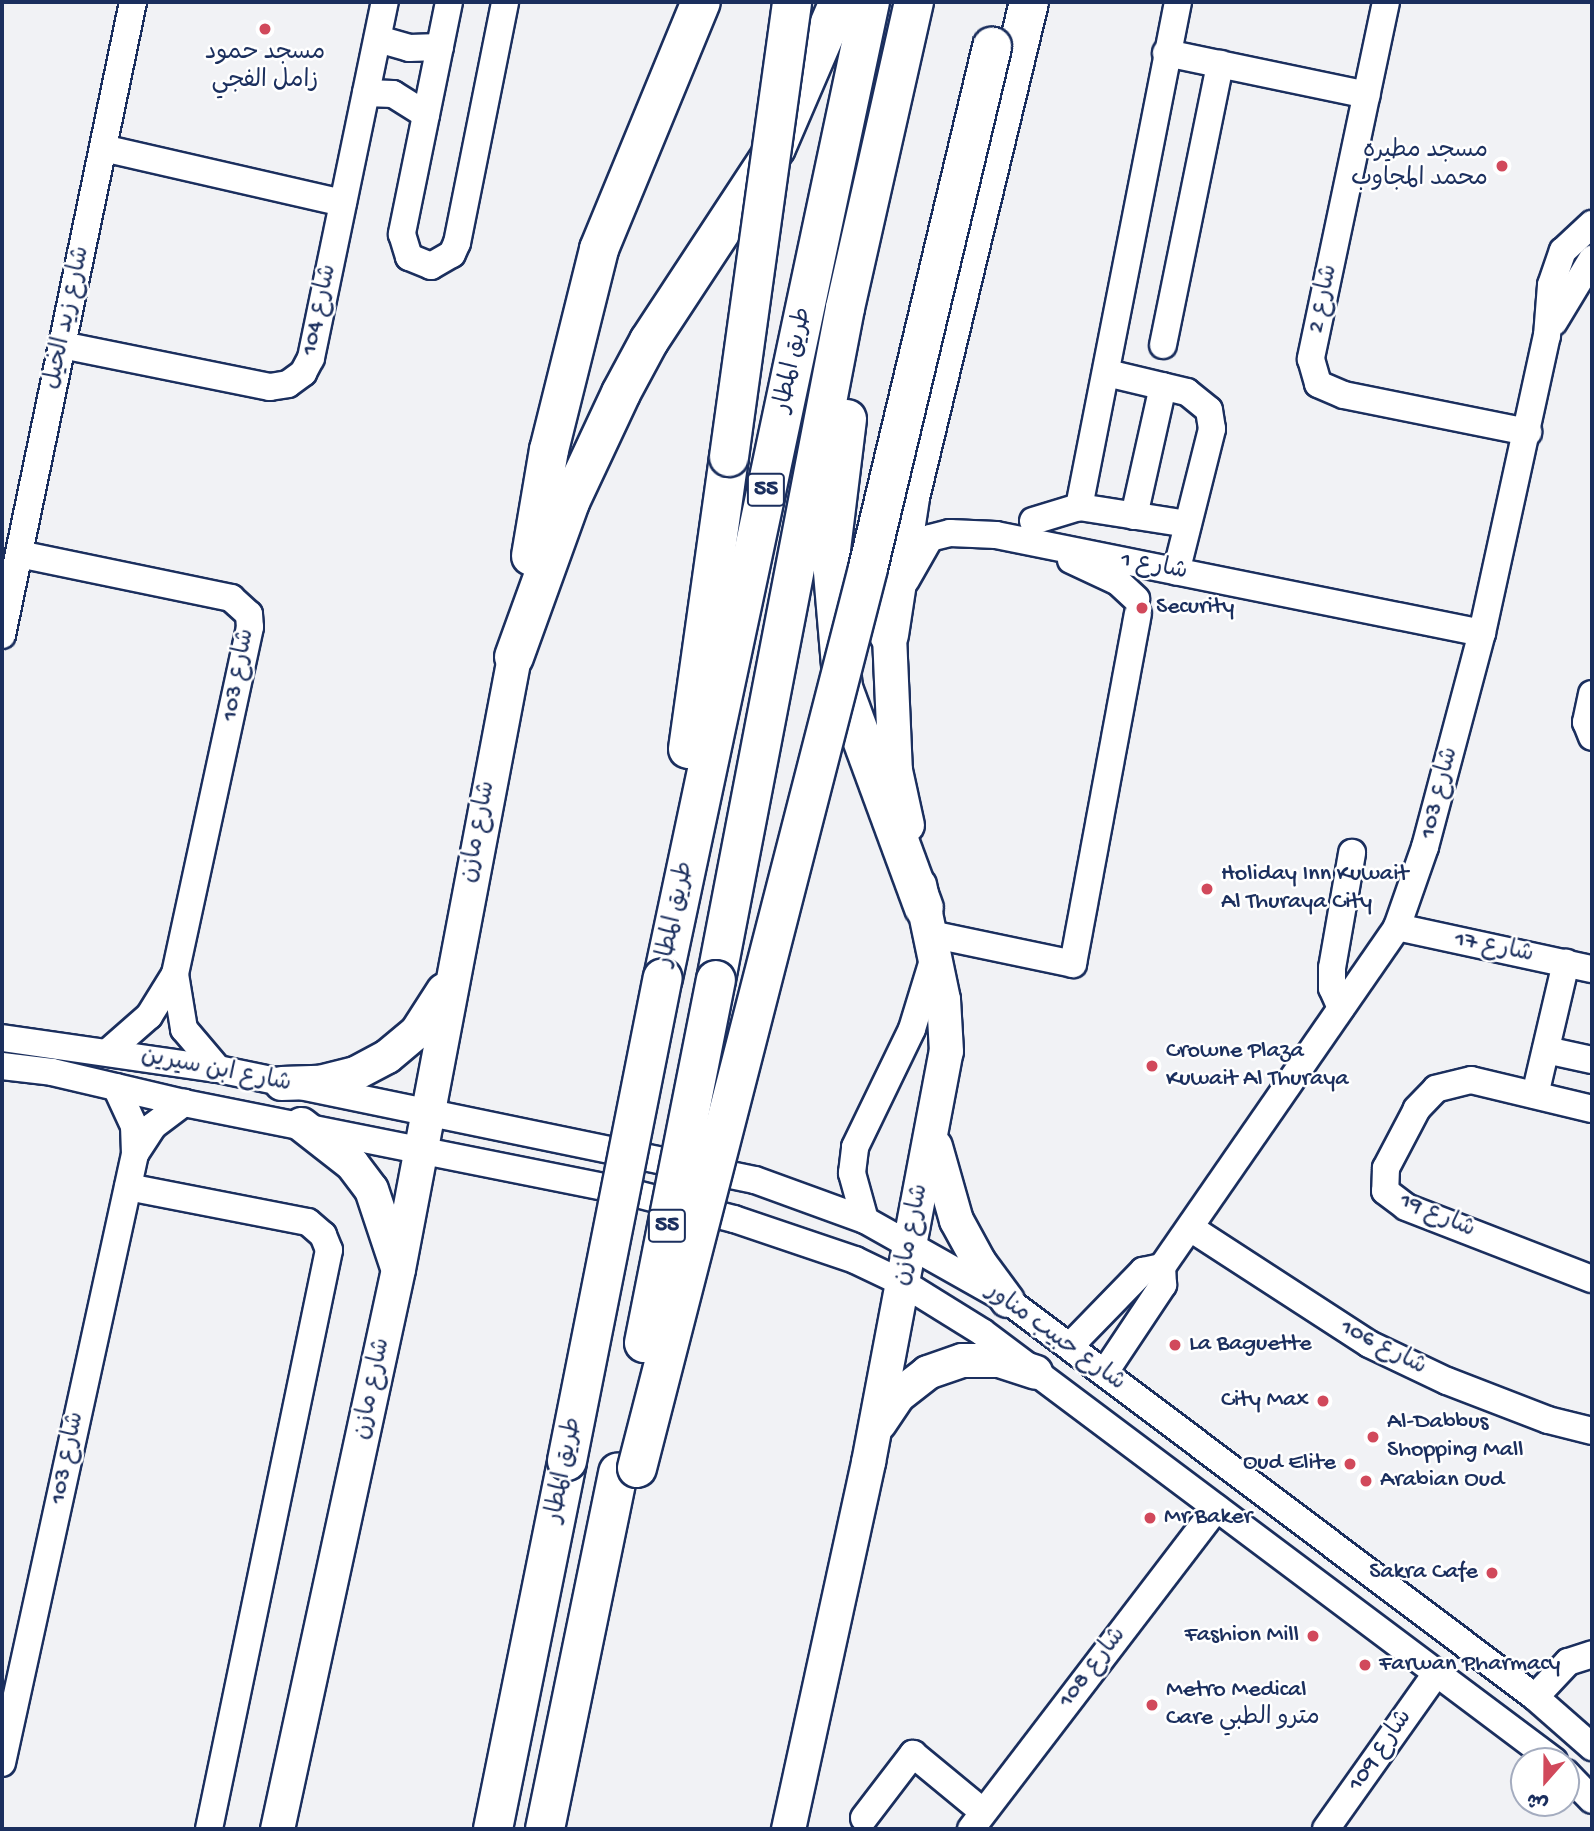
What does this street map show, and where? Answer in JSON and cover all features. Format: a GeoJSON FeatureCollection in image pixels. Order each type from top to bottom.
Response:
{"type":"FeatureCollection","features":[{"type":"Feature","properties":{"kind":"highway"},"geometry":{"type":"LineString","coordinates":[[514,657],[549,450],[599,250],[701,2]]}},
{"type":"Feature","properties":{"kind":"highway"},"geometry":{"type":"LineString","coordinates":[[664,975],[684,776],[792,2]]}},
{"type":"Feature","properties":{"kind":"highway"},"geometry":{"type":"LineString","coordinates":[[514,657],[570,502],[610,416],[649,341],[776,148],[839,2]]}},
{"type":"Feature","properties":{"kind":"highway","name":"طريق المطار"},"geometry":{"type":"LineString","coordinates":[[493,1829],[664,975],[870,2]]}},
{"type":"Feature","properties":{"kind":"highway","name":"طريق المطار"},"geometry":{"type":"LineString","coordinates":[[545,1829],[608,1530],[628,1470],[716,980],[845,308],[914,2]]}},
{"type":"Feature","properties":{"kind":"highway"},"geometry":{"type":"LineString","coordinates":[[628,1470],[864,582],[1001,2]]}},
{"type":"Feature","properties":{"kind":"highway"},"geometry":{"type":"LineString","coordinates":[[889,635],[910,497],[1029,2]]}},
{"type":"Feature","properties":{"kind":"highway"},"geometry":{"type":"LineString","coordinates":[[845,308],[847,431],[831,549],[834,622],[843,688],[929,932]]}},
{"type":"Feature","properties":{"kind":"main road","name":"شارع مازن"},"geometry":{"type":"LineString","coordinates":[[788,1829],[868,1462],[946,1051],[929,932],[895,770],[889,635]]}},
{"type":"Feature","properties":{"kind":"main road","name":"شارع مازن"},"geometry":{"type":"LineString","coordinates":[[277,1829],[398,1269],[429,1112],[455,954],[514,657]]}},
{"type":"Feature","properties":{"kind":"main road"},"geometry":{"type":"LineString","coordinates":[[281,1083],[319,1082],[355,1073],[387,1056],[416,1032],[441,996],[455,954]]}},
{"type":"Feature","properties":{"kind":"main road"},"geometry":{"type":"LineString","coordinates":[[301,1124],[352,1164],[371,1189],[398,1269]]}},
{"type":"Feature","properties":{"kind":"main road"},"geometry":{"type":"LineString","coordinates":[[932,1128],[940,1175],[956,1220],[979,1262],[1007,1300]]}},
{"type":"Feature","properties":{"kind":"main road"},"geometry":{"type":"LineString","coordinates":[[868,1462],[877,1426],[898,1395],[927,1372],[975,1360],[999,1360],[1035,1372]]}},
{"type":"Feature","properties":{"kind":"street","name":"شارع زيد الخيل"},"geometry":{"type":"LineString","coordinates":[[2,635],[133,2]]}},
{"type":"Feature","properties":{"kind":"street","name":"شارع 104"},"geometry":{"type":"LineString","coordinates":[[62,345],[270,387],[288,384],[303,373],[311,358],[385,2]]}},
{"type":"Feature","properties":{"kind":"street"},"geometry":{"type":"LineString","coordinates":[[449,2],[402,234],[409,257],[431,266],[452,254],[457,243],[506,2]]}},
{"type":"Feature","properties":{"kind":"street"},"geometry":{"type":"LineString","coordinates":[[1079,507],[1178,2]]}},
{"type":"Feature","properties":{"kind":"street","name":"شارع 2"},"geometry":{"type":"LineString","coordinates":[[1386,2],[1311,359],[1318,384],[1344,395],[1528,432]]}},
{"type":"Feature","properties":{"kind":"street"},"geometry":{"type":"LineString","coordinates":[[377,38],[408,48],[440,47]]}},
{"type":"Feature","properties":{"kind":"street"},"geometry":{"type":"LineString","coordinates":[[1166,53],[1367,95]]}},
{"type":"Feature","properties":{"kind":"street"},"geometry":{"type":"LineString","coordinates":[[1163,345],[1220,64]]}},
{"type":"Feature","properties":{"kind":"street"},"geometry":{"type":"LineString","coordinates":[[366,93],[393,94],[426,115]]}},
{"type":"Feature","properties":{"kind":"street"},"geometry":{"type":"LineString","coordinates":[[103,148],[343,203]]}},
{"type":"Feature","properties":{"kind":"street","name":"شارع 103"},"geometry":{"type":"LineString","coordinates":[[1070,1346],[1143,1271],[1162,1267],[1192,1229],[1397,927],[1425,847],[1482,633],[1528,432],[1547,336],[1551,285],[1559,260],[1582,229],[1592,224]]}},
{"type":"Feature","properties":{"kind":"street","name":"شارع 103"},"geometry":{"type":"LineString","coordinates":[[1547,336],[1576,279],[1592,259]]}},
{"type":"Feature","properties":{"kind":"street"},"geometry":{"type":"LineString","coordinates":[[1107,373],[1196,396],[1212,419],[1177,572]]}},
{"type":"Feature","properties":{"kind":"street"},"geometry":{"type":"LineString","coordinates":[[1134,516],[1163,386]]}},
{"type":"Feature","properties":{"kind":"street"},"geometry":{"type":"LineString","coordinates":[[864,1220],[852,1173],[855,1147],[912,1029],[929,932],[1073,964],[1137,606],[1118,582],[1037,533],[1079,507],[1188,524]]}},
{"type":"Feature","properties":{"kind":"street","name":"شارع 1"},"geometry":{"type":"LineString","coordinates":[[889,635],[908,575],[930,538],[950,533],[1037,533],[1177,572],[1482,633]]}},
{"type":"Feature","properties":{"kind":"street","name":"شارع 103"},"geometry":{"type":"LineString","coordinates":[[19,554],[231,598],[249,614],[250,627],[175,984],[149,1016],[109,1051]]}},
{"type":"Feature","properties":{"kind":"street"},"geometry":{"type":"LineString","coordinates":[[1592,694],[1586,722],[1592,737]]}},
{"type":"Feature","properties":{"kind":"street"},"geometry":{"type":"LineString","coordinates":[[1341,1008],[1332,988],[1332,968],[1352,853]]}},
{"type":"Feature","properties":{"kind":"street","name":"شارع 17"},"geometry":{"type":"LineString","coordinates":[[1397,927],[1592,969]]}},
{"type":"Feature","properties":{"kind":"street"},"geometry":{"type":"LineString","coordinates":[[1535,1095],[1566,963]]}},
{"type":"Feature","properties":{"kind":"street"},"geometry":{"type":"LineString","coordinates":[[175,984],[193,1044],[218,1069]]}},
{"type":"Feature","properties":{"kind":"street","name":"شارع ابن سيرين"},"geometry":{"type":"LineString","coordinates":[[2,1038],[109,1051],[218,1069],[429,1112]]}},
{"type":"Feature","properties":{"kind":"street"},"geometry":{"type":"LineString","coordinates":[[1546,1050],[1592,1060]]}},
{"type":"Feature","properties":{"kind":"street","name":"شارع ابن سيرين"},"geometry":{"type":"LineString","coordinates":[[2,1066],[421,1149]]}},
{"type":"Feature","properties":{"kind":"street","name":"شارع 19"},"geometry":{"type":"LineString","coordinates":[[1592,1109],[1471,1080],[1436,1089],[1417,1109],[1386,1168],[1385,1191],[1406,1207],[1592,1279]]}},
{"type":"Feature","properties":{"kind":"street","name":"شارع 103"},"geometry":{"type":"LineString","coordinates":[[2,1763],[135,1154],[134,1126],[116,1087]]}},
{"type":"Feature","properties":{"kind":"street","name":"شارع 103"},"geometry":{"type":"LineString","coordinates":[[135,1154],[153,1126],[184,1103]]}},
{"type":"Feature","properties":{"kind":"street","name":"شارع حبيب مناور"},"geometry":{"type":"LineString","coordinates":[[429,1112],[755,1180],[864,1220],[911,1243],[1007,1300],[1070,1346],[1331,1546],[1535,1697],[1592,1748]]}},
{"type":"Feature","properties":{"kind":"street","name":"شارع حبيب مناور"},"geometry":{"type":"LineString","coordinates":[[421,1149],[734,1219],[855,1260],[903,1283],[1035,1372],[1536,1747]]}},
{"type":"Feature","properties":{"kind":"street"},"geometry":{"type":"LineString","coordinates":[[128,1187],[309,1222],[323,1235],[329,1250],[209,1829]]}},
{"type":"Feature","properties":{"kind":"street","name":"شارع 106"},"geometry":{"type":"LineString","coordinates":[[1192,1229],[1369,1344],[1447,1381],[1548,1420],[1592,1431]]}},
{"type":"Feature","properties":{"kind":"street","name":"شارع 103"},"geometry":{"type":"LineString","coordinates":[[1105,1373],[1163,1285],[1162,1267]]}},
{"type":"Feature","properties":{"kind":"street","name":"شارع 108"},"geometry":{"type":"LineString","coordinates":[[976,1820],[1216,1508]]}},
{"type":"Feature","properties":{"kind":"street"},"geometry":{"type":"LineString","coordinates":[[1309,1579],[1328,1568],[1331,1546]]}},
{"type":"Feature","properties":{"kind":"street"},"geometry":{"type":"LineString","coordinates":[[1344,1605],[1342,1593],[1347,1582],[1370,1575]]}},
{"type":"Feature","properties":{"kind":"street"},"geometry":{"type":"LineString","coordinates":[[1535,1697],[1568,1662],[1592,1654]]}},
{"type":"Feature","properties":{"kind":"street","name":"شارع 109"},"geometry":{"type":"LineString","coordinates":[[1326,1829],[1437,1672]]}},
{"type":"Feature","properties":{"kind":"street"},"geometry":{"type":"LineString","coordinates":[[864,1818],[913,1755],[976,1820]]}},
{"type":"Feature","properties":{"kind":"place","name":"مسجد حمود زامل الفجي"},"geometry":{"type":"Point","coordinates":[265,29]}},
{"type":"Feature","properties":{"kind":"place","name":"مسجد مطيره محمد المجاوب"},"geometry":{"type":"Point","coordinates":[1502,166]}},
{"type":"Feature","properties":{"kind":"place","name":"Security"},"geometry":{"type":"Point","coordinates":[1142,608]}},
{"type":"Feature","properties":{"kind":"place","name":"Holiday Inn Kuwait Al Thuraya City"},"geometry":{"type":"Point","coordinates":[1207,889]}},
{"type":"Feature","properties":{"kind":"place","name":"Crowne Plaza Kuwait Al Thuraya"},"geometry":{"type":"Point","coordinates":[1152,1066]}},
{"type":"Feature","properties":{"kind":"place","name":"La Baguette"},"geometry":{"type":"Point","coordinates":[1175,1345]}},
{"type":"Feature","properties":{"kind":"place","name":"City Max"},"geometry":{"type":"Point","coordinates":[1323,1401]}},
{"type":"Feature","properties":{"kind":"place","name":"Al-Dabbus Shopping Mall"},"geometry":{"type":"Point","coordinates":[1373,1437]}},
{"type":"Feature","properties":{"kind":"place","name":"Oud Elite"},"geometry":{"type":"Point","coordinates":[1350,1464]}},
{"type":"Feature","properties":{"kind":"place","name":"Arabian Oud"},"geometry":{"type":"Point","coordinates":[1366,1481]}},
{"type":"Feature","properties":{"kind":"place","name":"Mr Baker"},"geometry":{"type":"Point","coordinates":[1150,1518]}},
{"type":"Feature","properties":{"kind":"place","name":"Sakra Cafe"},"geometry":{"type":"Point","coordinates":[1492,1573]}},
{"type":"Feature","properties":{"kind":"place","name":"Fashion Mill"},"geometry":{"type":"Point","coordinates":[1313,1636]}},
{"type":"Feature","properties":{"kind":"place","name":"Farwan Pharmacy"},"geometry":{"type":"Point","coordinates":[1365,1665]}},
{"type":"Feature","properties":{"kind":"place","name":"Metro Medical Care مترو الطبي"},"geometry":{"type":"Point","coordinates":[1152,1705]}}]}
